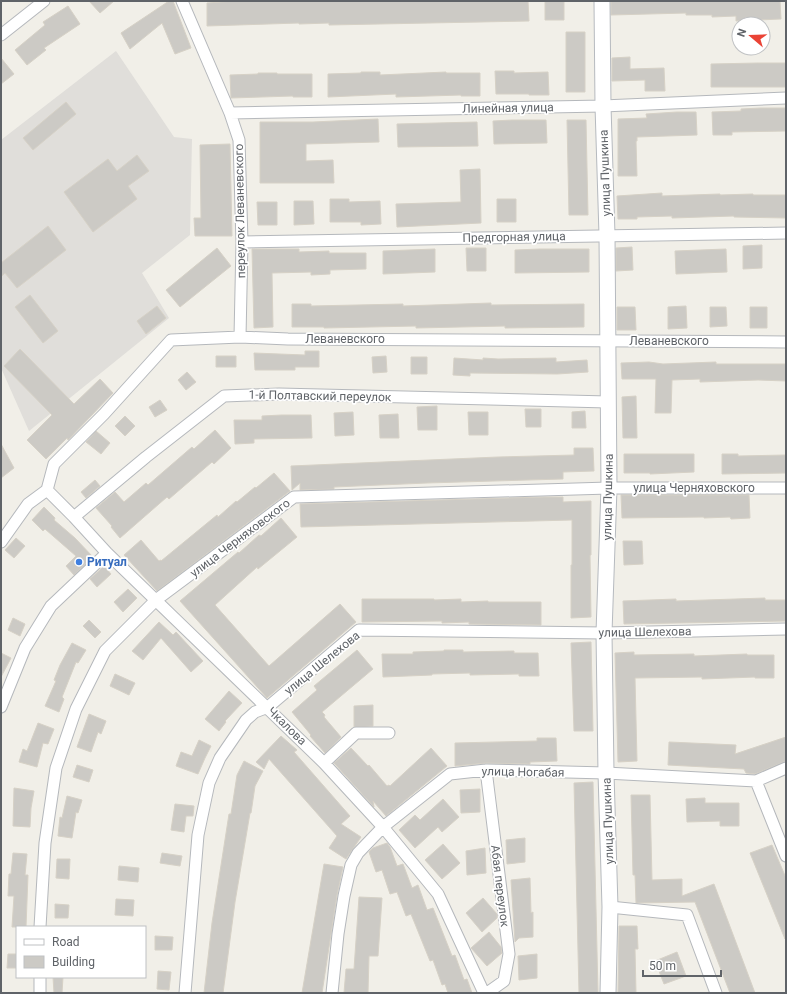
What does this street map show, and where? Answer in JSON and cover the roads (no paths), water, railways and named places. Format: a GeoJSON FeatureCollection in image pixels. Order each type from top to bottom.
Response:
{"type":"FeatureCollection","features":[{"type":"Feature","properties":{"kind":"street"},"geometry":{"type":"LineString","coordinates":[[1,35],[44,1]]}},
{"type":"Feature","properties":{"kind":"street","name":"переулок Леваневского"},"geometry":{"type":"LineString","coordinates":[[182,1],[230,113],[239,140],[242,242],[240,337]]}},
{"type":"Feature","properties":{"kind":"street","name":"улица Пушкина"},"geometry":{"type":"LineString","coordinates":[[602,1],[603,106],[607,235],[609,488],[604,633],[610,907],[608,993]]}},
{"type":"Feature","properties":{"kind":"street","name":"Линейная улица"},"geometry":{"type":"LineString","coordinates":[[230,113],[603,106],[786,98]]}},
{"type":"Feature","properties":{"kind":"street","name":"Предгорная улица"},"geometry":{"type":"LineString","coordinates":[[242,242],[786,233]]}},
{"type":"Feature","properties":{"kind":"street","name":"Леваневского"},"geometry":{"type":"LineString","coordinates":[[47,490],[54,464],[104,414],[171,340],[240,337],[288,339],[786,342]]}},
{"type":"Feature","properties":{"kind":"street","name":"1-й Полтавский переулок"},"geometry":{"type":"LineString","coordinates":[[74,516],[224,396],[279,394],[608,402]]}},
{"type":"Feature","properties":{"kind":"street","name":"улица Черняховского"},"geometry":{"type":"LineString","coordinates":[[40,926],[44,843],[56,768],[76,709],[105,651],[156,600],[294,497],[609,488],[786,488]]}},
{"type":"Feature","properties":{"kind":"street"},"geometry":{"type":"LineString","coordinates":[[1,542],[28,504],[47,490]]}},
{"type":"Feature","properties":{"kind":"street","name":"Чкалова"},"geometry":{"type":"LineString","coordinates":[[47,490],[74,516],[107,553],[324,763],[383,827],[438,894],[484,993]]}},
{"type":"Feature","properties":{"kind":"street"},"geometry":{"type":"LineString","coordinates":[[1,707],[25,648],[51,606],[107,553]]}},
{"type":"Feature","properties":{"kind":"street","name":"улица Шелехова"},"geometry":{"type":"LineString","coordinates":[[185,993],[198,835],[209,783],[220,758],[246,720],[255,712],[268,708],[359,630],[604,633],[786,629]]}},
{"type":"Feature","properties":{"kind":"street"},"geometry":{"type":"LineString","coordinates":[[324,763],[356,733],[388,733]]}},
{"type":"Feature","properties":{"kind":"street"},"geometry":{"type":"LineString","coordinates":[[786,768],[756,781],[786,856]]}},
{"type":"Feature","properties":{"kind":"street","name":"улица Ногабая"},"geometry":{"type":"LineString","coordinates":[[332,993],[338,934],[351,865],[358,853],[383,827],[450,774],[486,770],[606,773],[756,781]]}},
{"type":"Feature","properties":{"kind":"street","name":"Абая переулок"},"geometry":{"type":"LineString","coordinates":[[486,770],[509,954],[504,981],[487,993]]}},
{"type":"Feature","properties":{"kind":"street"},"geometry":{"type":"LineString","coordinates":[[610,907],[686,915],[716,993]]}},
{"type":"Feature","properties":{"kind":"street"},"geometry":{"type":"LineString","coordinates":[[40,978],[40,993]]}},
{"type":"Feature","properties":{"kind":"place","name":"Ритуал"},"geometry":{"type":"Point","coordinates":[79,562]}}]}
